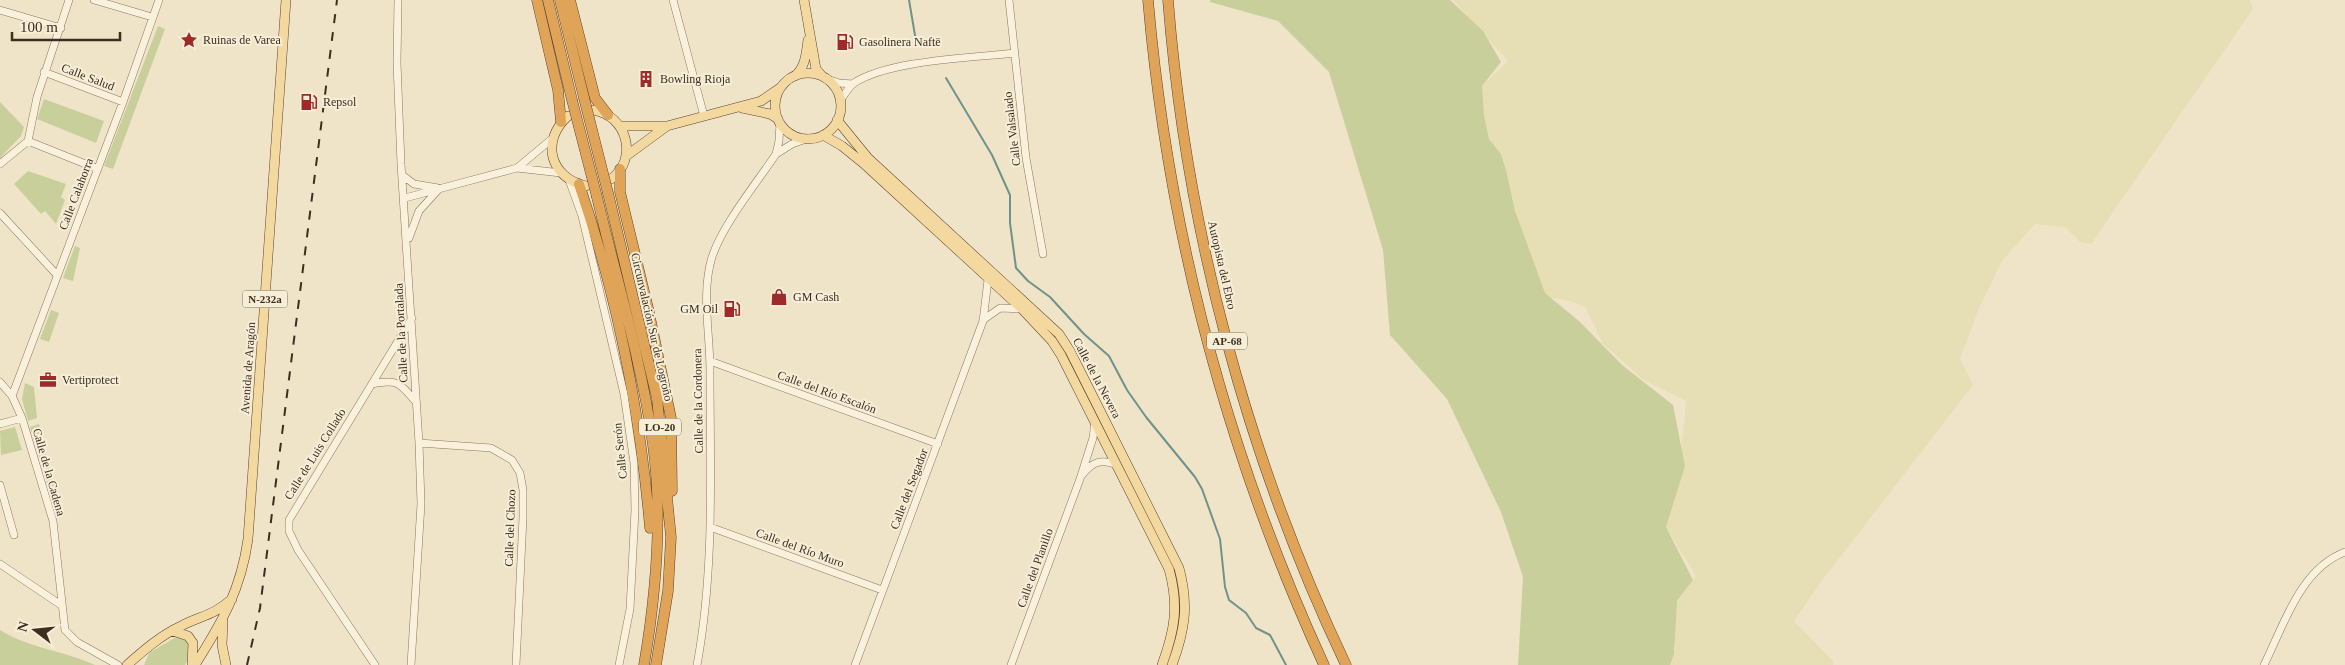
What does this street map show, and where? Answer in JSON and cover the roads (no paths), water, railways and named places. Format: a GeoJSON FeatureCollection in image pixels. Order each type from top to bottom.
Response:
{"type":"FeatureCollection","features":[{"type":"Feature","properties":{"kind":"highway"},"geometry":{"type":"LineString","coordinates":[[537,0],[565,119]]}},
{"type":"Feature","properties":{"kind":"highway","name":"Circunvalación Sur de Logroño"},"geometry":{"type":"LineString","coordinates":[[548,0],[642,385],[653,446],[656,501],[654,609],[644,665]]}},
{"type":"Feature","properties":{"kind":"highway","name":"Circunvalación Sur de Logroño"},"geometry":{"type":"LineString","coordinates":[[560,0],[657,398],[671,537],[668,590],[656,665]]}},
{"type":"Feature","properties":{"kind":"highway"},"geometry":{"type":"LineString","coordinates":[[570,0],[596,98],[608,115]]}},
{"type":"Feature","properties":{"kind":"highway","name":"AP-68"},"geometry":{"type":"LineString","coordinates":[[1148,0],[1158,99],[1174,199],[1207,344],[1230,421],[1262,516],[1324,665]]}},
{"type":"Feature","properties":{"kind":"highway","name":"Autopista del Ebro"},"geometry":{"type":"LineString","coordinates":[[1168,0],[1181,113],[1192,184],[1206,256],[1228,343],[1253,429],[1280,506],[1316,597],[1346,665]]}},
{"type":"Feature","properties":{"kind":"highway"},"geometry":{"type":"LineString","coordinates":[[620,169],[620,192],[648,308],[671,418],[671,537]]}},
{"type":"Feature","properties":{"kind":"highway"},"geometry":{"type":"LineString","coordinates":[[583,185],[616,315],[637,413],[645,462],[655,582]]}},
{"type":"Feature","properties":{"kind":"main road","name":"Avenida de Aragón"},"geometry":{"type":"LineString","coordinates":[[193,665],[224,619],[234,597],[244,563],[250,514],[286,0]]}},
{"type":"Feature","properties":{"kind":"main road"},"geometry":{"type":"LineString","coordinates":[[804,0],[816,68],[824,78]]}},
{"type":"Feature","properties":{"kind":"main road"},"geometry":{"type":"LineString","coordinates":[[620,126],[667,126],[761,101],[781,88],[800,71],[805,60],[809,35]]}},
{"type":"Feature","properties":{"kind":"main road"},"geometry":{"type":"LineString","coordinates":[[737,108],[770,114],[792,134],[809,138],[823,135],[838,120],[840,101],[833,85],[813,73],[795,76]]}},
{"type":"Feature","properties":{"kind":"main road"},"geometry":{"type":"LineString","coordinates":[[779,121],[775,106],[781,88]]}},
{"type":"Feature","properties":{"kind":"main road"},"geometry":{"type":"LineString","coordinates":[[593,110],[608,115],[620,126],[627,146],[626,156],[620,169],[610,179]]}},
{"type":"Feature","properties":{"kind":"main road"},"geometry":{"type":"LineString","coordinates":[[565,119],[553,138],[551,150],[554,162],[560,173],[569,180],[583,185]]}},
{"type":"Feature","properties":{"kind":"main road","name":"Calle de la Nevera"},"geometry":{"type":"LineString","coordinates":[[838,120],[851,139],[868,158],[1059,334],[1070,351],[1179,568],[1184,595],[1185,615],[1182,634],[1172,665]]}},
{"type":"Feature","properties":{"kind":"main road"},"geometry":{"type":"LineString","coordinates":[[626,156],[667,126]]}},
{"type":"Feature","properties":{"kind":"main road","name":"Calle de la Nevera"},"geometry":{"type":"LineString","coordinates":[[823,135],[842,146],[863,163],[988,280],[1022,309],[1052,341],[1061,355],[1169,569],[1174,586],[1175,620],[1162,665]]}},
{"type":"Feature","properties":{"kind":"main road"},"geometry":{"type":"LineString","coordinates":[[127,665],[182,625],[212,614],[234,597]]}},
{"type":"Feature","properties":{"kind":"main road"},"geometry":{"type":"LineString","coordinates":[[224,619],[222,645],[226,665]]}},
{"type":"Feature","properties":{"kind":"main road"},"geometry":{"type":"LineString","coordinates":[[173,631],[185,635],[193,643],[193,665]]}},
{"type":"Feature","properties":{"kind":"street"},"geometry":{"type":"LineString","coordinates":[[0,164],[28,141],[44,72],[69,0]]}},
{"type":"Feature","properties":{"kind":"street"},"geometry":{"type":"LineString","coordinates":[[94,0],[152,17]]}},
{"type":"Feature","properties":{"kind":"street","name":"Calle Calahorra"},"geometry":{"type":"LineString","coordinates":[[12,396],[123,102],[159,0]]}},
{"type":"Feature","properties":{"kind":"street","name":"Calle de la Portalada"},"geometry":{"type":"LineString","coordinates":[[398,0],[397,63],[402,175],[408,242],[419,443],[420,504],[411,664]]}},
{"type":"Feature","properties":{"kind":"street"},"geometry":{"type":"LineString","coordinates":[[673,0],[704,116]]}},
{"type":"Feature","properties":{"kind":"street","name":"Calle Valsalado"},"geometry":{"type":"LineString","coordinates":[[1009,0],[1026,158],[1043,254]]}},
{"type":"Feature","properties":{"kind":"street"},"geometry":{"type":"LineString","coordinates":[[0,10],[60,28]]}},
{"type":"Feature","properties":{"kind":"street"},"geometry":{"type":"LineString","coordinates":[[840,101],[853,84],[884,70],[1015,53]]}},
{"type":"Feature","properties":{"kind":"street","name":"Calle Salud"},"geometry":{"type":"LineString","coordinates":[[44,72],[123,102]]}},
{"type":"Feature","properties":{"kind":"street"},"geometry":{"type":"LineString","coordinates":[[824,78],[839,83],[853,84]]}},
{"type":"Feature","properties":{"kind":"street","name":"Calle de la Cordonera"},"geometry":{"type":"LineString","coordinates":[[696,665],[706,589],[710,527],[710,361],[707,288],[712,258],[727,228],[776,154],[779,141],[779,121]]}},
{"type":"Feature","properties":{"kind":"street"},"geometry":{"type":"LineString","coordinates":[[516,168],[553,138]]}},
{"type":"Feature","properties":{"kind":"street","name":"Calle de la Cordonera"},"geometry":{"type":"LineString","coordinates":[[776,154],[792,144],[809,138]]}},
{"type":"Feature","properties":{"kind":"street"},"geometry":{"type":"LineString","coordinates":[[28,141],[98,169]]}},
{"type":"Feature","properties":{"kind":"street"},"geometry":{"type":"LineString","coordinates":[[405,198],[516,168],[560,173]]}},
{"type":"Feature","properties":{"kind":"street"},"geometry":{"type":"LineString","coordinates":[[402,175],[414,184],[440,188]]}},
{"type":"Feature","properties":{"kind":"street","name":"Calle Serón"},"geometry":{"type":"LineString","coordinates":[[569,180],[582,216],[624,394],[634,463],[635,510],[630,609],[619,665]]}},
{"type":"Feature","properties":{"kind":"street"},"geometry":{"type":"LineString","coordinates":[[408,242],[419,211],[440,188]]}},
{"type":"Feature","properties":{"kind":"street"},"geometry":{"type":"LineString","coordinates":[[0,213],[57,275]]}},
{"type":"Feature","properties":{"kind":"street","name":"Calle del Segador"},"geometry":{"type":"LineString","coordinates":[[854,665],[983,321],[988,280]]}},
{"type":"Feature","properties":{"kind":"street"},"geometry":{"type":"LineString","coordinates":[[983,321],[1000,308],[1022,309]]}},
{"type":"Feature","properties":{"kind":"street","name":"Calle de Luis Collado"},"geometry":{"type":"LineString","coordinates":[[375,665],[298,550],[289,531],[290,520],[293,512],[412,318]]}},
{"type":"Feature","properties":{"kind":"street","name":"Calle del Río Escalón"},"geometry":{"type":"LineString","coordinates":[[710,361],[938,444]]}},
{"type":"Feature","properties":{"kind":"street"},"geometry":{"type":"LineString","coordinates":[[372,384],[389,380],[398,382],[416,402]]}},
{"type":"Feature","properties":{"kind":"street","name":"Calle de la Cadena"},"geometry":{"type":"LineString","coordinates":[[0,382],[12,396],[22,418],[53,521],[65,630],[72,639],[118,665]]}},
{"type":"Feature","properties":{"kind":"street"},"geometry":{"type":"LineString","coordinates":[[0,424],[22,418]]}},
{"type":"Feature","properties":{"kind":"street","name":"Calle del Planillo"},"geometry":{"type":"LineString","coordinates":[[1011,665],[1080,479],[1093,438],[1095,422]]}},
{"type":"Feature","properties":{"kind":"street","name":"Calle del Chozo"},"geometry":{"type":"LineString","coordinates":[[419,443],[491,448],[512,460],[520,473],[523,490],[523,517],[516,665]]}},
{"type":"Feature","properties":{"kind":"street","name":"Calle del Planillo"},"geometry":{"type":"LineString","coordinates":[[1080,479],[1094,462],[1103,460],[1117,465]]}},
{"type":"Feature","properties":{"kind":"street"},"geometry":{"type":"LineString","coordinates":[[0,484],[14,535]]}},
{"type":"Feature","properties":{"kind":"street","name":"Calle del Río Muro"},"geometry":{"type":"LineString","coordinates":[[710,527],[882,590]]}},
{"type":"Feature","properties":{"kind":"street"},"geometry":{"type":"LineString","coordinates":[[2264,665],[2305,583],[2332,556],[2345,552]]}},
{"type":"Feature","properties":{"kind":"street"},"geometry":{"type":"LineString","coordinates":[[0,564],[61,605]]}},
{"type":"Feature","properties":{"kind":"waterway"},"geometry":{"type":"LineString","coordinates":[[909,0],[916,41]]}},
{"type":"Feature","properties":{"kind":"waterway"},"geometry":{"type":"LineString","coordinates":[[946,78],[992,155],[1010,195],[1010,223],[1016,268],[1028,281],[1050,297],[1084,334],[1109,356],[1127,390],[1146,417],[1195,477],[1202,489],[1220,539],[1225,587],[1229,600],[1246,613],[1256,628],[1270,635],[1286,665]]}},
{"type":"Feature","properties":{"kind":"railway"},"geometry":{"type":"LineString","coordinates":[[247,665],[260,608],[337,0]]}},
{"type":"Feature","properties":{"kind":"place","name":"Ruinas de Varea"},"geometry":{"type":"Point","coordinates":[189,40]}},
{"type":"Feature","properties":{"kind":"place","name":"Gasolinera Naftë"},"geometry":{"type":"Point","coordinates":[845,42]}},
{"type":"Feature","properties":{"kind":"place","name":"Bowling Rioja"},"geometry":{"type":"Point","coordinates":[646,79]}},
{"type":"Feature","properties":{"kind":"place","name":"Repsol"},"geometry":{"type":"Point","coordinates":[309,102]}},
{"type":"Feature","properties":{"kind":"place","name":"GM Cash"},"geometry":{"type":"Point","coordinates":[779,297]}},
{"type":"Feature","properties":{"kind":"place","name":"GM Oil"},"geometry":{"type":"Point","coordinates":[732,309]}},
{"type":"Feature","properties":{"kind":"place","name":"Vertiprotect"},"geometry":{"type":"Point","coordinates":[48,380]}}]}
